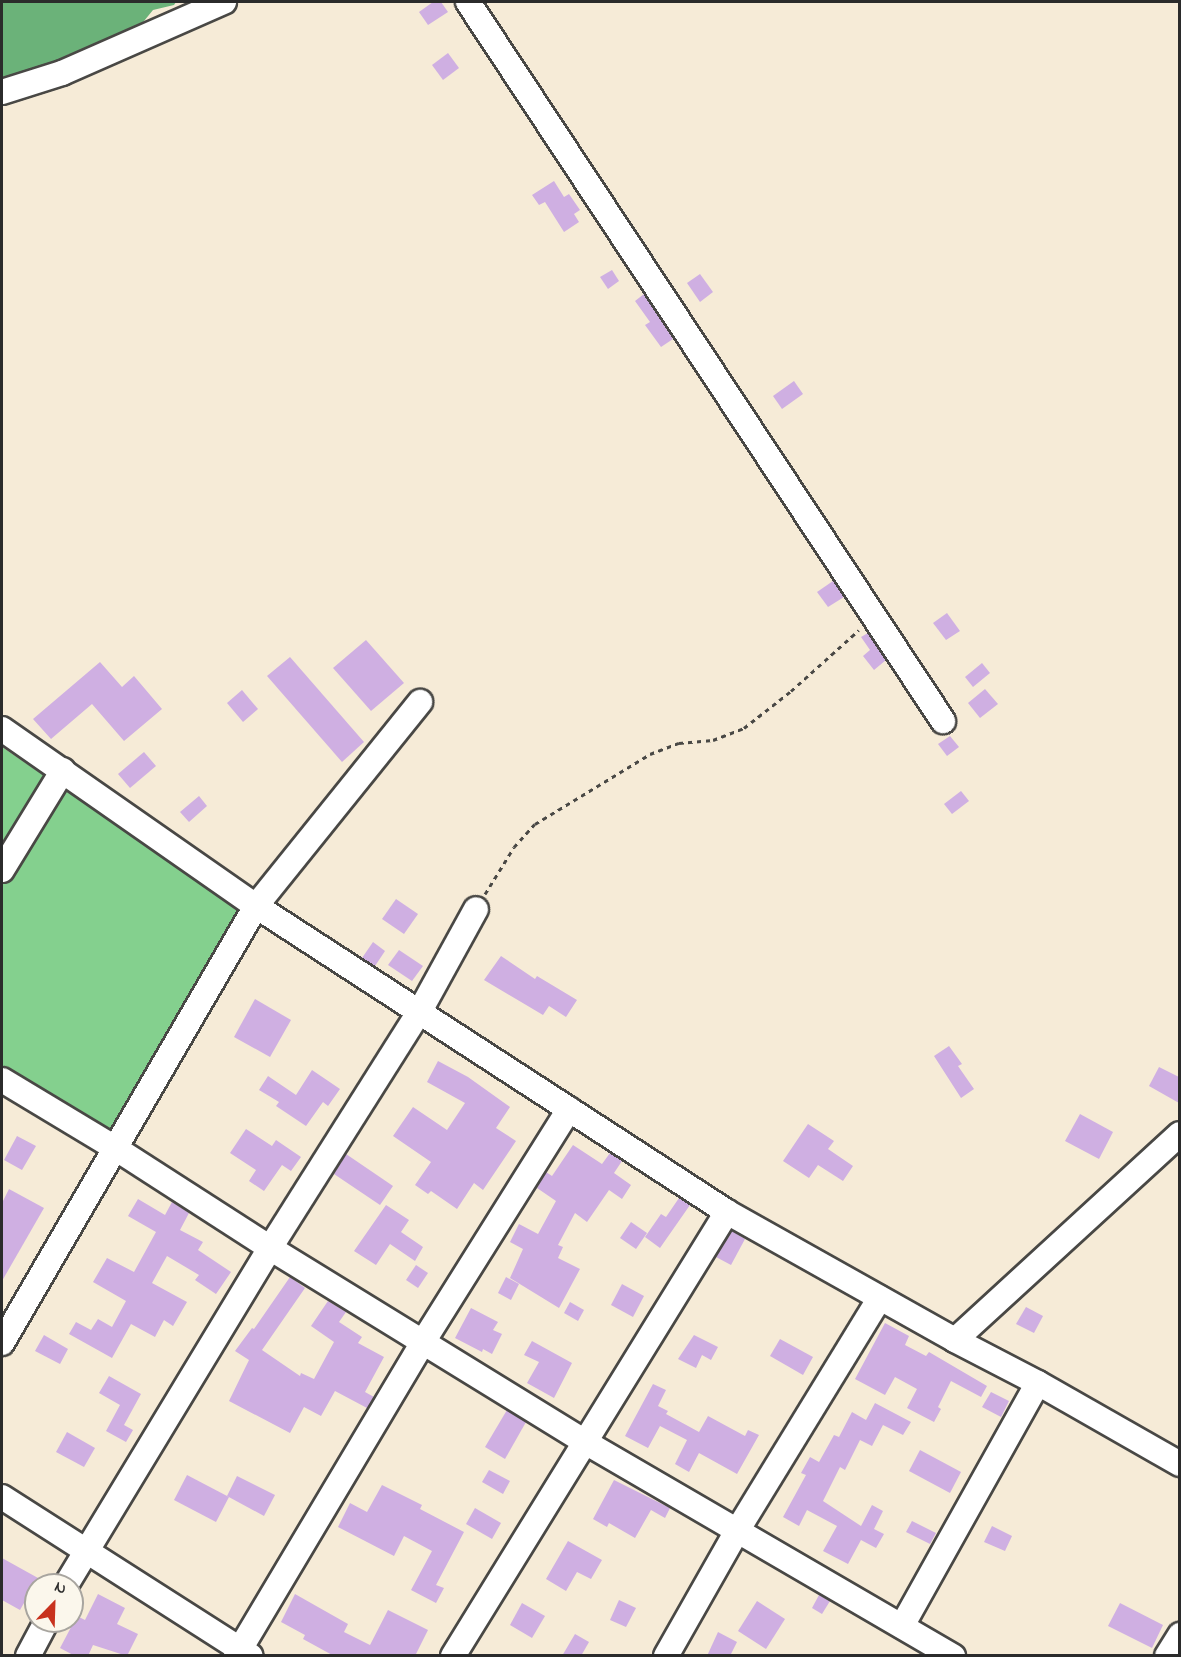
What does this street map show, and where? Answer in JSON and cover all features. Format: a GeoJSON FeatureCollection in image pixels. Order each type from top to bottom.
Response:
{"type":"FeatureCollection","features":[{"type":"Feature","properties":{"kind":"street"},"geometry":{"type":"LineString","coordinates":[[2,92],[62,73],[224,2]]}},
{"type":"Feature","properties":{"kind":"street"},"geometry":{"type":"LineString","coordinates":[[468,2],[943,721]]}},
{"type":"Feature","properties":{"kind":"street"},"geometry":{"type":"LineString","coordinates":[[2,1343],[256,906],[420,702]]}},
{"type":"Feature","properties":{"kind":"street"},"geometry":{"type":"LineString","coordinates":[[2,729],[256,906],[727,1212],[955,1340],[1038,1383],[1179,1464]]}},
{"type":"Feature","properties":{"kind":"street"},"geometry":{"type":"LineString","coordinates":[[2,870],[63,770]]}},
{"type":"Feature","properties":{"kind":"street"},"geometry":{"type":"LineString","coordinates":[[73,1573],[270,1248],[420,1011],[476,909]]}},
{"type":"Feature","properties":{"kind":"street"},"geometry":{"type":"LineString","coordinates":[[2,1080],[115,1148],[270,1248],[585,1442],[736,1532],[953,1656]]}},
{"type":"Feature","properties":{"kind":"street"},"geometry":{"type":"LineString","coordinates":[[2,1497],[242,1653],[423,1342],[569,1109]]}},
{"type":"Feature","properties":{"kind":"street"},"geometry":{"type":"LineString","coordinates":[[955,1340],[1179,1134]]}},
{"type":"Feature","properties":{"kind":"street"},"geometry":{"type":"LineString","coordinates":[[453,1656],[727,1212]]}},
{"type":"Feature","properties":{"kind":"street"},"geometry":{"type":"LineString","coordinates":[[666,1656],[736,1532],[880,1298]]}},
{"type":"Feature","properties":{"kind":"street"},"geometry":{"type":"LineString","coordinates":[[902,1626],[1038,1383]]}},
{"type":"Feature","properties":{"kind":"street"},"geometry":{"type":"LineString","coordinates":[[28,1656],[40,1633]]}},
{"type":"Feature","properties":{"kind":"street"},"geometry":{"type":"LineString","coordinates":[[1167,1656],[1179,1635]]}},
{"type":"Feature","properties":{"kind":"path"},"geometry":{"type":"LineString","coordinates":[[476,909],[514,847],[535,824],[650,754],[679,743],[713,740],[744,728],[790,691],[874,616]]}},
{"type":"Feature","properties":{"kind":"green space"},"geometry":{"type":"Polygon","coordinates":[[[2,2],[176,2],[174,5],[153,10],[144,21],[129,32],[109,38],[96,48],[79,55],[69,54],[59,61],[21,76],[2,77],[2,2]]]}},
{"type":"Feature","properties":{"kind":"green space"},"geometry":{"type":"Polygon","coordinates":[[[2,747],[244,911],[110,1135],[2,1072],[2,747]]]}},
{"type":"Feature","properties":{"kind":"building"},"geometry":{"type":"Polygon","coordinates":[[[433,2],[441,2],[448,12],[428,25],[419,12],[433,2]]]}},
{"type":"Feature","properties":{"kind":"building"},"geometry":{"type":"Polygon","coordinates":[[[448,53],[459,68],[443,80],[432,65],[448,53]]]}},
{"type":"Feature","properties":{"kind":"building"},"geometry":{"type":"Polygon","coordinates":[[[554,181],[564,197],[569,194],[580,210],[574,214],[579,222],[564,232],[545,202],[539,205],[532,195],[554,181]]]}},
{"type":"Feature","properties":{"kind":"building"},"geometry":{"type":"Polygon","coordinates":[[[612,270],[619,281],[608,289],[600,277],[612,270]]]}},
{"type":"Feature","properties":{"kind":"building"},"geometry":{"type":"Polygon","coordinates":[[[700,274],[713,292],[700,302],[687,283],[700,274]]]}},
{"type":"Feature","properties":{"kind":"building"},"geometry":{"type":"Polygon","coordinates":[[[644,294],[673,339],[661,347],[645,325],[650,322],[635,301],[644,294]]]}},
{"type":"Feature","properties":{"kind":"building"},"geometry":{"type":"Polygon","coordinates":[[[794,381],[803,394],[782,409],[773,396],[794,381]]]}},
{"type":"Feature","properties":{"kind":"building"},"geometry":{"type":"Polygon","coordinates":[[[833,581],[844,597],[828,607],[817,592],[833,581]]]}},
{"type":"Feature","properties":{"kind":"building"},"geometry":{"type":"Polygon","coordinates":[[[947,613],[960,631],[946,640],[933,623],[947,613]]]}},
{"type":"Feature","properties":{"kind":"building"},"geometry":{"type":"Polygon","coordinates":[[[868,633],[886,660],[874,670],[863,656],[870,650],[861,637],[868,633]]]}},
{"type":"Feature","properties":{"kind":"building"},"geometry":{"type":"Polygon","coordinates":[[[366,640],[404,683],[371,711],[333,668],[366,640]]]}},
{"type":"Feature","properties":{"kind":"building"},"geometry":{"type":"Polygon","coordinates":[[[290,657],[364,742],[342,762],[267,676],[290,657]]]}},
{"type":"Feature","properties":{"kind":"building"},"geometry":{"type":"Polygon","coordinates":[[[100,662],[122,687],[134,676],[162,709],[124,741],[92,704],[51,739],[33,719],[100,662]]]}},
{"type":"Feature","properties":{"kind":"building"},"geometry":{"type":"Polygon","coordinates":[[[982,663],[990,673],[973,687],[965,677],[982,663]]]}},
{"type":"Feature","properties":{"kind":"building"},"geometry":{"type":"Polygon","coordinates":[[[985,689],[998,704],[980,718],[968,703],[985,689]]]}},
{"type":"Feature","properties":{"kind":"building"},"geometry":{"type":"Polygon","coordinates":[[[242,690],[258,709],[243,722],[227,703],[242,690]]]}},
{"type":"Feature","properties":{"kind":"building"},"geometry":{"type":"Polygon","coordinates":[[[950,736],[959,747],[947,756],[938,744],[950,736]]]}},
{"type":"Feature","properties":{"kind":"building"},"geometry":{"type":"Polygon","coordinates":[[[144,752],[156,766],[130,788],[118,774],[144,752]]]}},
{"type":"Feature","properties":{"kind":"building"},"geometry":{"type":"Polygon","coordinates":[[[961,791],[969,801],[952,814],[944,804],[961,791]]]}},
{"type":"Feature","properties":{"kind":"building"},"geometry":{"type":"Polygon","coordinates":[[[199,796],[207,806],[189,822],[180,812],[199,796]]]}},
{"type":"Feature","properties":{"kind":"building"},"geometry":{"type":"Polygon","coordinates":[[[396,899],[418,914],[404,934],[382,919],[396,899]]]}},
{"type":"Feature","properties":{"kind":"building"},"geometry":{"type":"Polygon","coordinates":[[[373,942],[385,951],[375,966],[362,958],[373,942]]]}},
{"type":"Feature","properties":{"kind":"building"},"geometry":{"type":"Polygon","coordinates":[[[399,950],[423,966],[412,981],[388,965],[399,950]]]}},
{"type":"Feature","properties":{"kind":"building"},"geometry":{"type":"Polygon","coordinates":[[[501,956],[535,979],[537,976],[577,1000],[566,1017],[549,1006],[543,1015],[484,980],[501,956]]]}},
{"type":"Feature","properties":{"kind":"building"},"geometry":{"type":"Polygon","coordinates":[[[255,999],[291,1020],[270,1057],[234,1037],[255,999]]]}},
{"type":"Feature","properties":{"kind":"building"},"geometry":{"type":"Polygon","coordinates":[[[949,1046],[962,1064],[958,1066],[974,1089],[961,1098],[934,1056],[949,1046]]]}},
{"type":"Feature","properties":{"kind":"building"},"geometry":{"type":"Polygon","coordinates":[[[438,1061],[468,1077],[510,1107],[496,1128],[516,1141],[483,1190],[474,1183],[457,1209],[431,1191],[428,1194],[415,1185],[431,1162],[393,1136],[413,1107],[447,1130],[465,1103],[427,1082],[438,1061]]]}},
{"type":"Feature","properties":{"kind":"building"},"geometry":{"type":"Polygon","coordinates":[[[1159,1067],[1179,1077],[1179,1103],[1149,1086],[1159,1067]]]}},
{"type":"Feature","properties":{"kind":"building"},"geometry":{"type":"Polygon","coordinates":[[[312,1070],[340,1089],[328,1106],[323,1102],[306,1126],[276,1106],[279,1102],[259,1090],[268,1076],[296,1095],[312,1070]]]}},
{"type":"Feature","properties":{"kind":"building"},"geometry":{"type":"Polygon","coordinates":[[[1080,1114],[1113,1132],[1099,1159],[1065,1141],[1080,1114]]]}},
{"type":"Feature","properties":{"kind":"building"},"geometry":{"type":"Polygon","coordinates":[[[808,1124],[834,1141],[828,1149],[853,1166],[843,1181],[818,1165],[809,1178],[783,1161],[808,1124]]]}},
{"type":"Feature","properties":{"kind":"building"},"geometry":{"type":"Polygon","coordinates":[[[246,1129],[272,1146],[276,1140],[301,1157],[291,1171],[282,1165],[264,1191],[249,1181],[256,1170],[230,1153],[246,1129]]]}},
{"type":"Feature","properties":{"kind":"building"},"geometry":{"type":"Polygon","coordinates":[[[17,1136],[36,1146],[22,1170],[4,1160],[17,1136]]]}},
{"type":"Feature","properties":{"kind":"building"},"geometry":{"type":"Polygon","coordinates":[[[573,1145],[602,1164],[610,1153],[622,1161],[614,1173],[631,1185],[622,1199],[609,1190],[587,1222],[575,1213],[558,1245],[563,1247],[558,1258],[580,1269],[559,1308],[510,1278],[523,1249],[510,1242],[519,1224],[538,1234],[556,1201],[537,1188],[546,1172],[552,1176],[573,1145]]]}},
{"type":"Feature","properties":{"kind":"building"},"geometry":{"type":"Polygon","coordinates":[[[346,1154],[393,1186],[380,1205],[334,1174],[346,1154]]]}},
{"type":"Feature","properties":{"kind":"building"},"geometry":{"type":"Polygon","coordinates":[[[9,1189],[44,1208],[2,1281],[2,1203],[9,1189]]]}},
{"type":"Feature","properties":{"kind":"building"},"geometry":{"type":"Polygon","coordinates":[[[679,1198],[690,1205],[660,1248],[645,1237],[661,1214],[666,1217],[679,1198]]]}},
{"type":"Feature","properties":{"kind":"building"},"geometry":{"type":"Polygon","coordinates":[[[138,1199],[165,1215],[172,1202],[189,1213],[180,1230],[203,1242],[198,1250],[231,1272],[216,1294],[195,1280],[199,1275],[167,1256],[152,1283],[187,1302],[173,1326],[164,1320],[155,1337],[131,1324],[112,1358],[69,1334],[76,1322],[91,1330],[98,1319],[112,1327],[126,1301],[93,1282],[107,1258],[134,1272],[156,1232],[128,1216],[138,1199]]]}},
{"type":"Feature","properties":{"kind":"building"},"geometry":{"type":"Polygon","coordinates":[[[386,1205],[409,1220],[401,1232],[423,1247],[415,1261],[390,1244],[376,1265],[354,1251],[386,1205]]]}},
{"type":"Feature","properties":{"kind":"building"},"geometry":{"type":"Polygon","coordinates":[[[631,1222],[647,1233],[636,1249],[620,1238],[631,1222]]]}},
{"type":"Feature","properties":{"kind":"building"},"geometry":{"type":"Polygon","coordinates":[[[732,1231],[745,1239],[731,1265],[716,1257],[732,1231]]]}},
{"type":"Feature","properties":{"kind":"building"},"geometry":{"type":"Polygon","coordinates":[[[416,1265],[428,1273],[418,1288],[406,1280],[416,1265]]]}},
{"type":"Feature","properties":{"kind":"building"},"geometry":{"type":"Polygon","coordinates":[[[290,1277],[305,1288],[262,1350],[300,1376],[301,1373],[314,1379],[334,1342],[311,1326],[328,1301],[346,1312],[339,1322],[362,1337],[358,1343],[384,1357],[365,1392],[374,1397],[367,1408],[335,1391],[321,1416],[304,1407],[290,1433],[229,1401],[249,1360],[235,1351],[252,1328],[254,1329],[290,1277]]]}},
{"type":"Feature","properties":{"kind":"building"},"geometry":{"type":"Polygon","coordinates":[[[506,1277],[519,1284],[511,1300],[498,1293],[506,1277]]]}},
{"type":"Feature","properties":{"kind":"building"},"geometry":{"type":"Polygon","coordinates":[[[622,1284],[644,1296],[633,1317],[611,1305],[622,1284]]]}},
{"type":"Feature","properties":{"kind":"building"},"geometry":{"type":"Polygon","coordinates":[[[570,1302],[584,1310],[578,1321],[564,1313],[570,1302]]]}},
{"type":"Feature","properties":{"kind":"building"},"geometry":{"type":"Polygon","coordinates":[[[1026,1307],[1043,1316],[1034,1333],[1016,1324],[1026,1307]]]}},
{"type":"Feature","properties":{"kind":"building"},"geometry":{"type":"Polygon","coordinates":[[[471,1308],[498,1322],[493,1330],[502,1334],[492,1354],[483,1349],[482,1352],[455,1338],[471,1308]]]}},
{"type":"Feature","properties":{"kind":"building"},"geometry":{"type":"Polygon","coordinates":[[[885,1323],[909,1336],[905,1345],[926,1356],[929,1352],[987,1386],[981,1397],[951,1381],[938,1407],[941,1409],[934,1422],[907,1408],[917,1389],[895,1377],[885,1395],[855,1379],[885,1323]]]}},
{"type":"Feature","properties":{"kind":"building"},"geometry":{"type":"Polygon","coordinates":[[[44,1335],[68,1349],[60,1364],[35,1351],[44,1335]]]}},
{"type":"Feature","properties":{"kind":"building"},"geometry":{"type":"Polygon","coordinates":[[[694,1335],[718,1347],[711,1360],[702,1355],[696,1368],[678,1359],[694,1335]]]}},
{"type":"Feature","properties":{"kind":"building"},"geometry":{"type":"Polygon","coordinates":[[[780,1339],[813,1357],[803,1375],[770,1356],[780,1339]]]}},
{"type":"Feature","properties":{"kind":"building"},"geometry":{"type":"Polygon","coordinates":[[[532,1341],[572,1363],[554,1398],[527,1383],[539,1362],[524,1355],[532,1341]]]}},
{"type":"Feature","properties":{"kind":"building"},"geometry":{"type":"Polygon","coordinates":[[[109,1376],[141,1394],[124,1425],[133,1430],[126,1442],[106,1431],[120,1405],[99,1393],[109,1376]]]}},
{"type":"Feature","properties":{"kind":"building"},"geometry":{"type":"Polygon","coordinates":[[[653,1384],[666,1390],[658,1406],[668,1411],[666,1414],[699,1432],[708,1416],[745,1436],[748,1430],[759,1435],[737,1474],[699,1453],[689,1472],[675,1464],[687,1440],[660,1426],[648,1448],[625,1436],[653,1384]]]}},
{"type":"Feature","properties":{"kind":"building"},"geometry":{"type":"Polygon","coordinates":[[[991,1392],[1009,1401],[1001,1417],[982,1407],[991,1392]]]}},
{"type":"Feature","properties":{"kind":"building"},"geometry":{"type":"Polygon","coordinates":[[[875,1403],[911,1422],[903,1435],[883,1425],[872,1446],[860,1440],[845,1470],[840,1467],[823,1501],[861,1526],[872,1505],[883,1511],[874,1529],[884,1534],[876,1548],[861,1540],[848,1564],[823,1551],[837,1526],[807,1510],[799,1526],[783,1517],[806,1475],[801,1473],[810,1457],[819,1462],[834,1435],[839,1437],[852,1412],[866,1420],[875,1403]]]}},
{"type":"Feature","properties":{"kind":"building"},"geometry":{"type":"Polygon","coordinates":[[[507,1410],[526,1422],[505,1459],[485,1447],[507,1410]]]}},
{"type":"Feature","properties":{"kind":"building"},"geometry":{"type":"Polygon","coordinates":[[[67,1432],[95,1448],[84,1467],[56,1452],[67,1432]]]}},
{"type":"Feature","properties":{"kind":"building"},"geometry":{"type":"Polygon","coordinates":[[[920,1450],[961,1472],[950,1493],[909,1471],[920,1450]]]}},
{"type":"Feature","properties":{"kind":"building"},"geometry":{"type":"Polygon","coordinates":[[[489,1470],[510,1481],[503,1494],[482,1482],[489,1470]]]}},
{"type":"Feature","properties":{"kind":"building"},"geometry":{"type":"Polygon","coordinates":[[[187,1475],[229,1497],[216,1522],[174,1500],[187,1475]]]}},
{"type":"Feature","properties":{"kind":"building"},"geometry":{"type":"Polygon","coordinates":[[[237,1476],[275,1495],[264,1516],[227,1496],[237,1476]]]}},
{"type":"Feature","properties":{"kind":"building"},"geometry":{"type":"Polygon","coordinates":[[[614,1480],[670,1508],[665,1518],[651,1510],[635,1538],[609,1523],[607,1527],[593,1519],[614,1480]]]}},
{"type":"Feature","properties":{"kind":"building"},"geometry":{"type":"Polygon","coordinates":[[[382,1485],[422,1505],[420,1509],[464,1532],[436,1585],[444,1588],[436,1603],[411,1590],[432,1551],[404,1536],[394,1556],[338,1527],[350,1503],[367,1512],[382,1485]]]}},
{"type":"Feature","properties":{"kind":"building"},"geometry":{"type":"Polygon","coordinates":[[[475,1508],[501,1523],[492,1539],[466,1524],[475,1508]]]}},
{"type":"Feature","properties":{"kind":"building"},"geometry":{"type":"Polygon","coordinates":[[[912,1521],[936,1533],[930,1544],[906,1532],[912,1521]]]}},
{"type":"Feature","properties":{"kind":"building"},"geometry":{"type":"Polygon","coordinates":[[[992,1526],[1012,1536],[1005,1551],[984,1542],[992,1526]]]}},
{"type":"Feature","properties":{"kind":"building"},"geometry":{"type":"Polygon","coordinates":[[[568,1541],[602,1560],[591,1579],[577,1572],[566,1591],[546,1579],[568,1541]]]}},
{"type":"Feature","properties":{"kind":"building"},"geometry":{"type":"Polygon","coordinates":[[[2,1558],[29,1573],[24,1573],[24,1603],[20,1610],[2,1600],[2,1558]]]}},
{"type":"Feature","properties":{"kind":"building"},"geometry":{"type":"Polygon","coordinates":[[[98,1594],[125,1608],[117,1624],[138,1634],[127,1656],[93,1645],[88,1656],[75,1656],[60,1648],[68,1633],[84,1633],[85,1620],[98,1594]]]}},
{"type":"Feature","properties":{"kind":"building"},"geometry":{"type":"Polygon","coordinates":[[[295,1594],[348,1624],[344,1632],[370,1645],[388,1610],[428,1630],[415,1656],[334,1656],[303,1639],[305,1635],[281,1622],[295,1594]]]}},
{"type":"Feature","properties":{"kind":"building"},"geometry":{"type":"Polygon","coordinates":[[[819,1595],[830,1601],[822,1614],[812,1608],[819,1595]]]}},
{"type":"Feature","properties":{"kind":"building"},"geometry":{"type":"Polygon","coordinates":[[[619,1600],[636,1608],[626,1627],[610,1620],[619,1600]]]}},
{"type":"Feature","properties":{"kind":"building"},"geometry":{"type":"Polygon","coordinates":[[[757,1601],[785,1619],[766,1649],[738,1631],[757,1601]]]}},
{"type":"Feature","properties":{"kind":"building"},"geometry":{"type":"Polygon","coordinates":[[[522,1603],[545,1616],[532,1638],[510,1625],[522,1603]]]}},
{"type":"Feature","properties":{"kind":"building"},"geometry":{"type":"Polygon","coordinates":[[[1120,1603],[1163,1625],[1152,1648],[1108,1626],[1120,1603]]]}},
{"type":"Feature","properties":{"kind":"building"},"geometry":{"type":"Polygon","coordinates":[[[718,1632],[737,1642],[730,1656],[707,1656],[718,1632]]]}},
{"type":"Feature","properties":{"kind":"building"},"geometry":{"type":"Polygon","coordinates":[[[575,1634],[589,1642],[581,1656],[562,1656],[575,1634]]]}}]}
